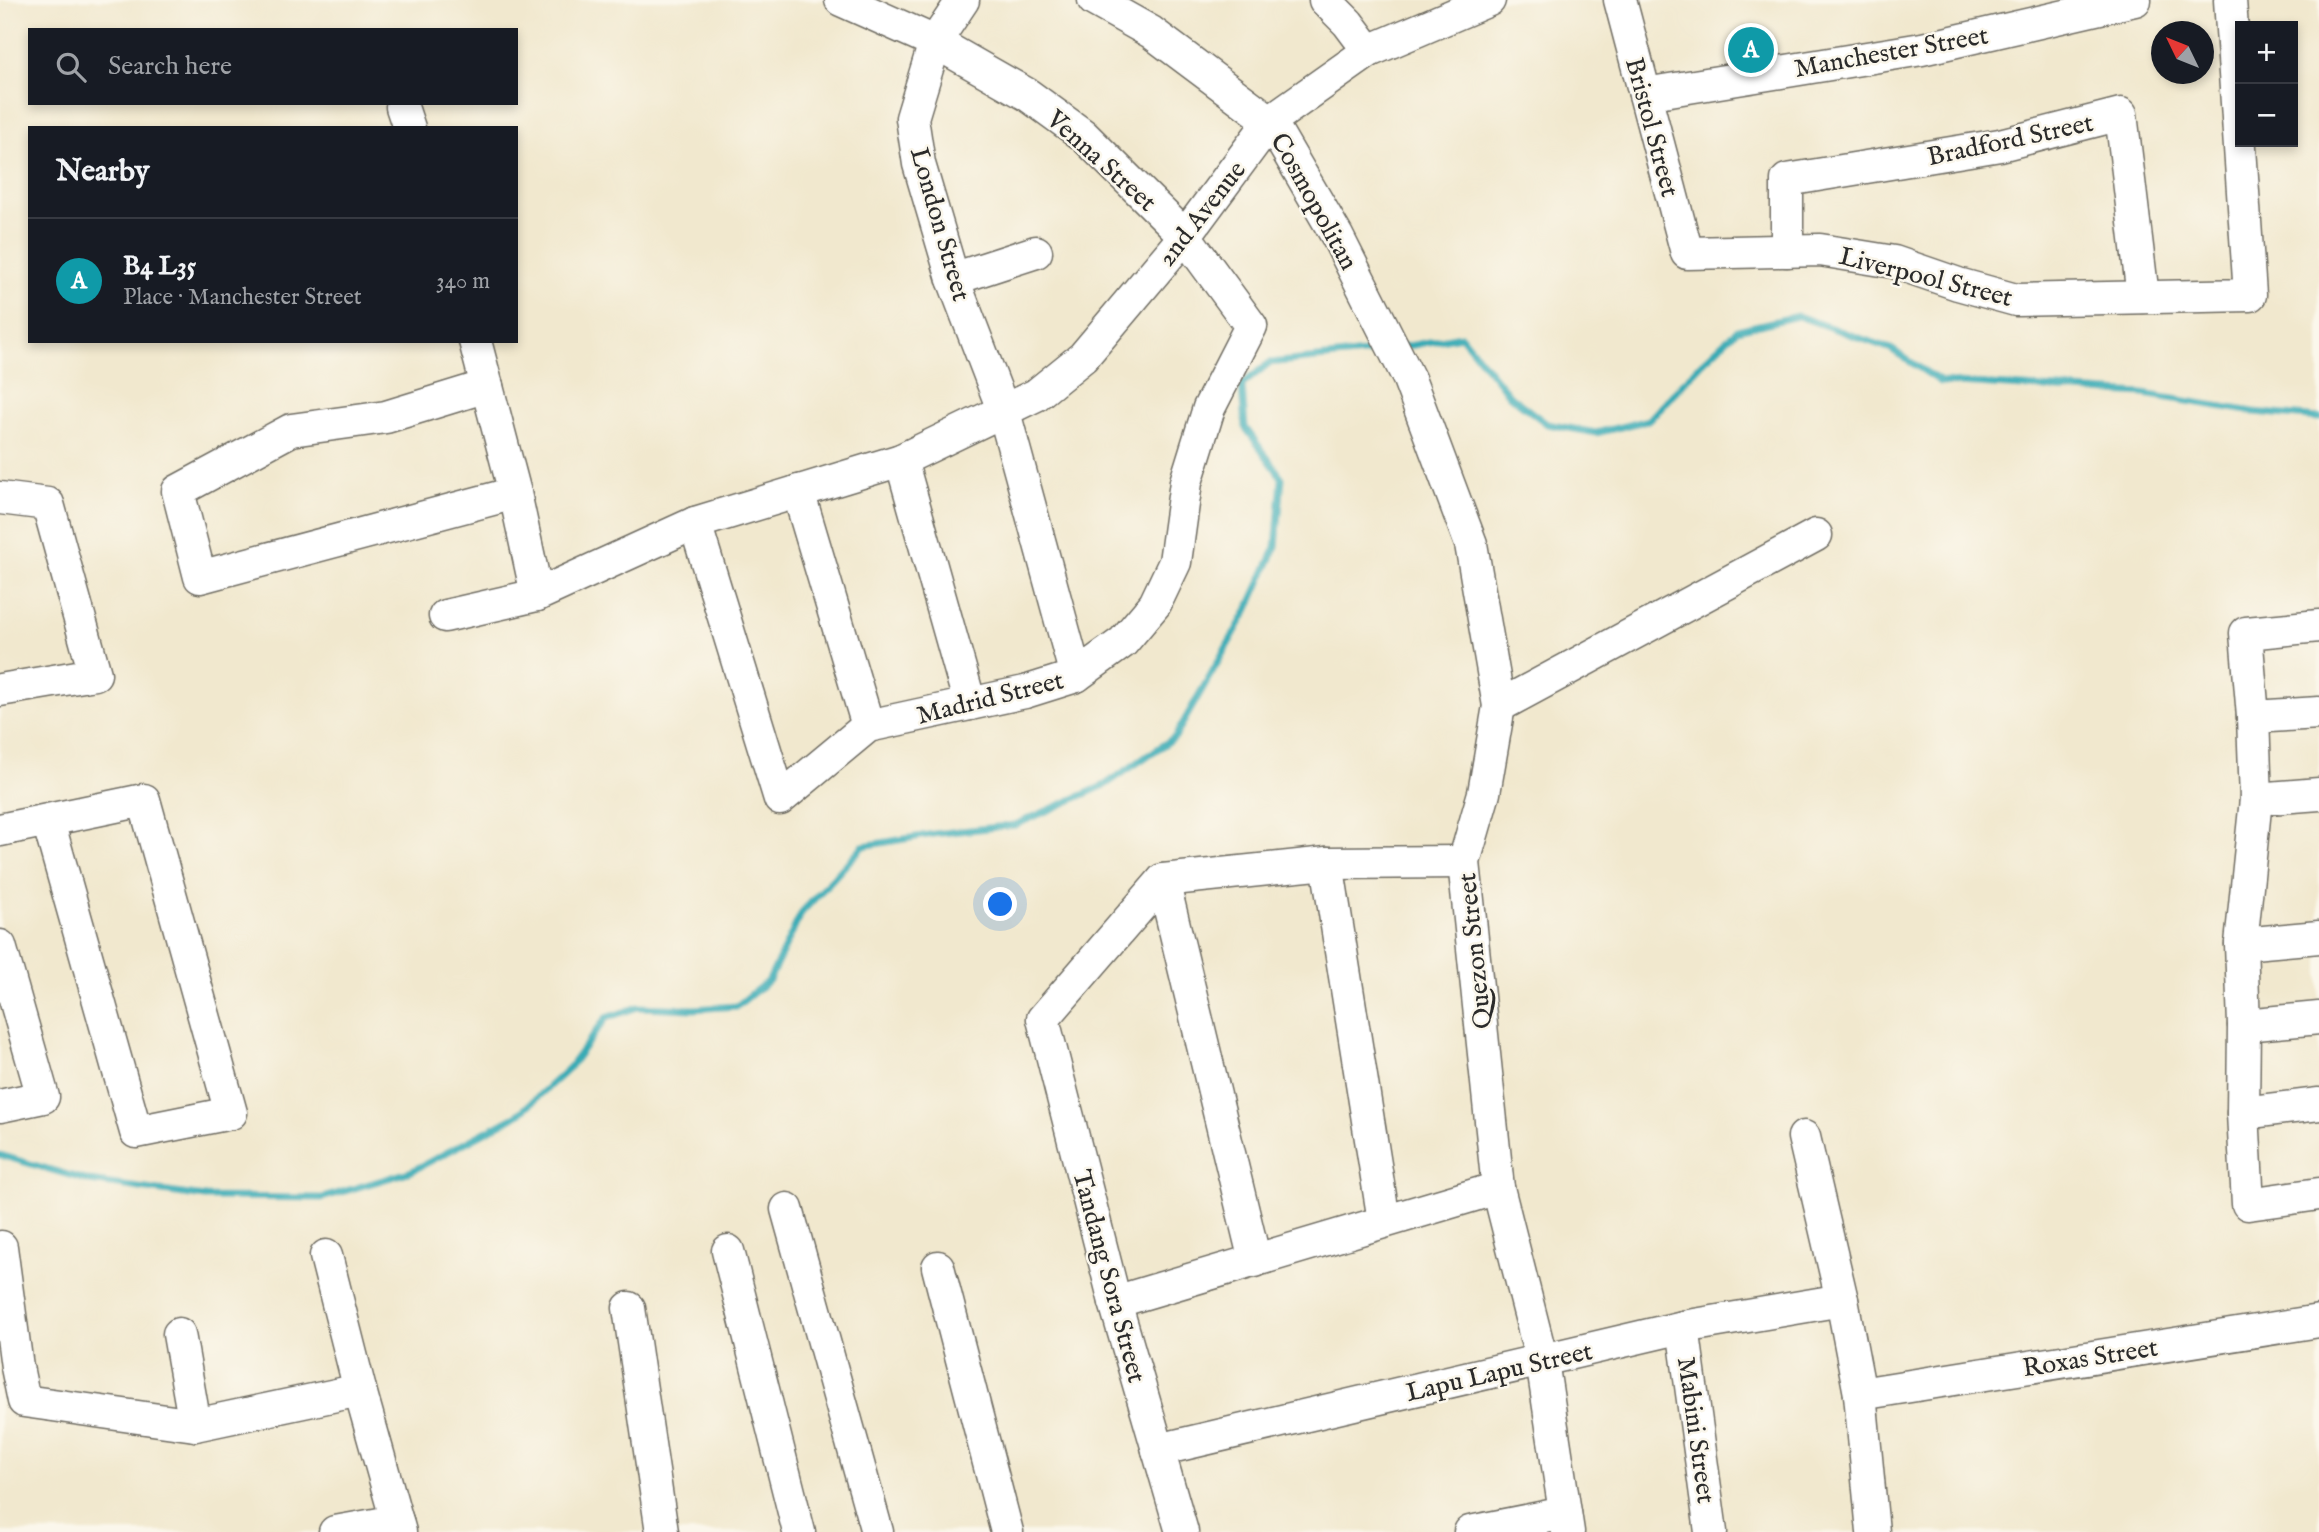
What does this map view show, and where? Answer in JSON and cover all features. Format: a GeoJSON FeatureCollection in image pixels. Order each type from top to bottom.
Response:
{"type":"FeatureCollection","features":[{"type":"Feature","properties":{"kind":"street","name":"Venna Street"},"geometry":{"type":"LineString","coordinates":[[841,0],[935,43],[1028,95],[1083,135],[1185,236],[1251,326]]}},
{"type":"Feature","properties":{"kind":"street","name":"London Street"},"geometry":{"type":"LineString","coordinates":[[964,0],[935,43],[912,118],[919,164],[953,279],[1004,412],[1076,676]]}},
{"type":"Feature","properties":{"kind":"street","name":"Cosmopolitan"},"geometry":{"type":"LineString","coordinates":[[1094,0],[1151,32],[1270,121],[1336,236],[1409,379]]}},
{"type":"Feature","properties":{"kind":"street"},"geometry":{"type":"LineString","coordinates":[[1325,0],[1348,23],[1369,51]]}},
{"type":"Feature","properties":{"kind":"street","name":"2nd Avenue"},"geometry":{"type":"LineString","coordinates":[[445,616],[537,595],[695,523],[901,460],[1036,395],[1083,357],[1185,236],[1270,121],[1369,51],[1489,0]]}},
{"type":"Feature","properties":{"kind":"street","name":"Bristol Street"},"geometry":{"type":"LineString","coordinates":[[1620,0],[1687,253]]}},
{"type":"Feature","properties":{"kind":"street","name":"Manchester Street"},"geometry":{"type":"LineString","coordinates":[[1645,94],[1922,49],[2135,0]]}},
{"type":"Feature","properties":{"kind":"street","name":"Liverpool Street"},"geometry":{"type":"LineString","coordinates":[[1687,253],[1820,250],[1894,262],[2016,300],[2250,295],[2230,0]]}},
{"type":"Feature","properties":{"kind":"street","name":"Bradford Street"},"geometry":{"type":"LineString","coordinates":[[1787,251],[1787,180],[2000,145],[2121,114],[2143,298]]}},
{"type":"Feature","properties":{"kind":"street"},"geometry":{"type":"LineString","coordinates":[[953,279],[1035,252]]}},
{"type":"Feature","properties":{"kind":"street","name":"Madrid Street"},"geometry":{"type":"LineString","coordinates":[[695,523],[780,799],[867,726],[1025,692],[1076,676],[1123,642],[1155,604],[1175,562],[1186,482],[1209,408],[1251,326]]}},
{"type":"Feature","properties":{"kind":"street"},"geometry":{"type":"LineString","coordinates":[[476,343],[515,493],[537,595]]}},
{"type":"Feature","properties":{"kind":"street","name":"Quezon Street"},"geometry":{"type":"LineString","coordinates":[[1409,379],[1471,544],[1499,706],[1484,793],[1464,862],[1499,1188],[1542,1361],[1566,1522]]}},
{"type":"Feature","properties":{"kind":"street"},"geometry":{"type":"LineString","coordinates":[[487,386],[386,417],[291,430],[178,491],[200,577],[515,493]]}},
{"type":"Feature","properties":{"kind":"street"},"geometry":{"type":"LineString","coordinates":[[901,460],[970,704]]}},
{"type":"Feature","properties":{"kind":"street"},"geometry":{"type":"LineString","coordinates":[[798,491],[867,726]]}},
{"type":"Feature","properties":{"kind":"street"},"geometry":{"type":"LineString","coordinates":[[0,498],[48,504],[95,674],[0,691]]}},
{"type":"Feature","properties":{"kind":"street"},"geometry":{"type":"LineString","coordinates":[[1499,706],[1816,535]]}},
{"type":"Feature","properties":{"kind":"street"},"geometry":{"type":"LineString","coordinates":[[2319,626],[2246,633],[2256,799],[2241,944],[2243,1113],[2248,1204],[2319,1194]]}},
{"type":"Feature","properties":{"kind":"street"},"geometry":{"type":"LineString","coordinates":[[2253,718],[2319,713]]}},
{"type":"Feature","properties":{"kind":"street"},"geometry":{"type":"LineString","coordinates":[[2256,799],[2319,794]]}},
{"type":"Feature","properties":{"kind":"street"},"geometry":{"type":"LineString","coordinates":[[0,830],[144,800],[231,1113],[136,1132],[48,821]]}},
{"type":"Feature","properties":{"kind":"street"},"geometry":{"type":"LineString","coordinates":[[1255,1261],[1163,880],[1327,863],[1464,862]]}},
{"type":"Feature","properties":{"kind":"street"},"geometry":{"type":"LineString","coordinates":[[1327,863],[1384,1221]]}},
{"type":"Feature","properties":{"kind":"street","name":"Tandang Sora Street"},"geometry":{"type":"LineString","coordinates":[[1163,880],[1043,1019],[1115,1302],[1182,1532]]}},
{"type":"Feature","properties":{"kind":"street"},"geometry":{"type":"LineString","coordinates":[[2241,944],[2319,937]]}},
{"type":"Feature","properties":{"kind":"street"},"geometry":{"type":"LineString","coordinates":[[0,946],[43,1097],[0,1106]]}},
{"type":"Feature","properties":{"kind":"street"},"geometry":{"type":"LineString","coordinates":[[2244,1025],[2319,1018]]}},
{"type":"Feature","properties":{"kind":"street"},"geometry":{"type":"LineString","coordinates":[[2243,1113],[2319,1104]]}},
{"type":"Feature","properties":{"kind":"street"},"geometry":{"type":"LineString","coordinates":[[1804,1137],[1842,1300],[1860,1394],[1873,1532]]}},
{"type":"Feature","properties":{"kind":"street"},"geometry":{"type":"LineString","coordinates":[[1115,1302],[1499,1188]]}},
{"type":"Feature","properties":{"kind":"street"},"geometry":{"type":"LineString","coordinates":[[786,1209],[877,1532]]}},
{"type":"Feature","properties":{"kind":"street"},"geometry":{"type":"LineString","coordinates":[[1,1247],[24,1401],[195,1425],[360,1390]]}},
{"type":"Feature","properties":{"kind":"street"},"geometry":{"type":"LineString","coordinates":[[728,1251],[799,1532]]}},
{"type":"Feature","properties":{"kind":"street"},"geometry":{"type":"LineString","coordinates":[[326,1255],[398,1527],[335,1532]]}},
{"type":"Feature","properties":{"kind":"street"},"geometry":{"type":"LineString","coordinates":[[938,1267],[1007,1532]]}},
{"type":"Feature","properties":{"kind":"street","name":"Lapu Lapu Street"},"geometry":{"type":"LineString","coordinates":[[1158,1450],[1683,1327],[1842,1300]]}},
{"type":"Feature","properties":{"kind":"street"},"geometry":{"type":"LineString","coordinates":[[629,1308],[662,1532]]}},
{"type":"Feature","properties":{"kind":"street","name":"Roxas Street"},"geometry":{"type":"LineString","coordinates":[[1860,1394],[2319,1321]]}},
{"type":"Feature","properties":{"kind":"street","name":"Mabini Street"},"geometry":{"type":"LineString","coordinates":[[1683,1327],[1712,1532]]}},
{"type":"Feature","properties":{"kind":"street"},"geometry":{"type":"LineString","coordinates":[[179,1334],[195,1425]]}},
{"type":"Feature","properties":{"kind":"street"},"geometry":{"type":"LineString","coordinates":[[1470,1532],[1566,1522]]}},
{"type":"Feature","properties":{"kind":"building"},"geometry":{"type":"Polygon","coordinates":[[[1762,33],[1765,56],[1739,60],[1737,40],[1762,33]]]}},
{"type":"Feature","properties":{"kind":"waterway"},"geometry":{"type":"LineString","coordinates":[[1403,347],[1461,336],[1510,396],[1547,424],[1596,433],[1649,420],[1737,330],[1798,316],[1891,349],[1941,382],[2143,394],[2254,412],[2319,418]]}},
{"type":"Feature","properties":{"kind":"waterway"},"geometry":{"type":"LineString","coordinates":[[0,1155],[89,1181],[205,1197],[322,1198],[412,1171],[519,1114],[569,1068],[606,1018],[638,1007],[694,1009],[737,1006],[769,980],[802,912],[863,846],[934,834],[1015,825],[1105,785],[1175,737],[1247,611],[1276,547],[1282,478],[1245,427],[1242,385],[1269,363],[1384,351]]}},
{"type":"Feature","properties":{"kind":"place","name":"B4 L35"},"geometry":{"type":"Point","coordinates":[1751,50]}}]}
